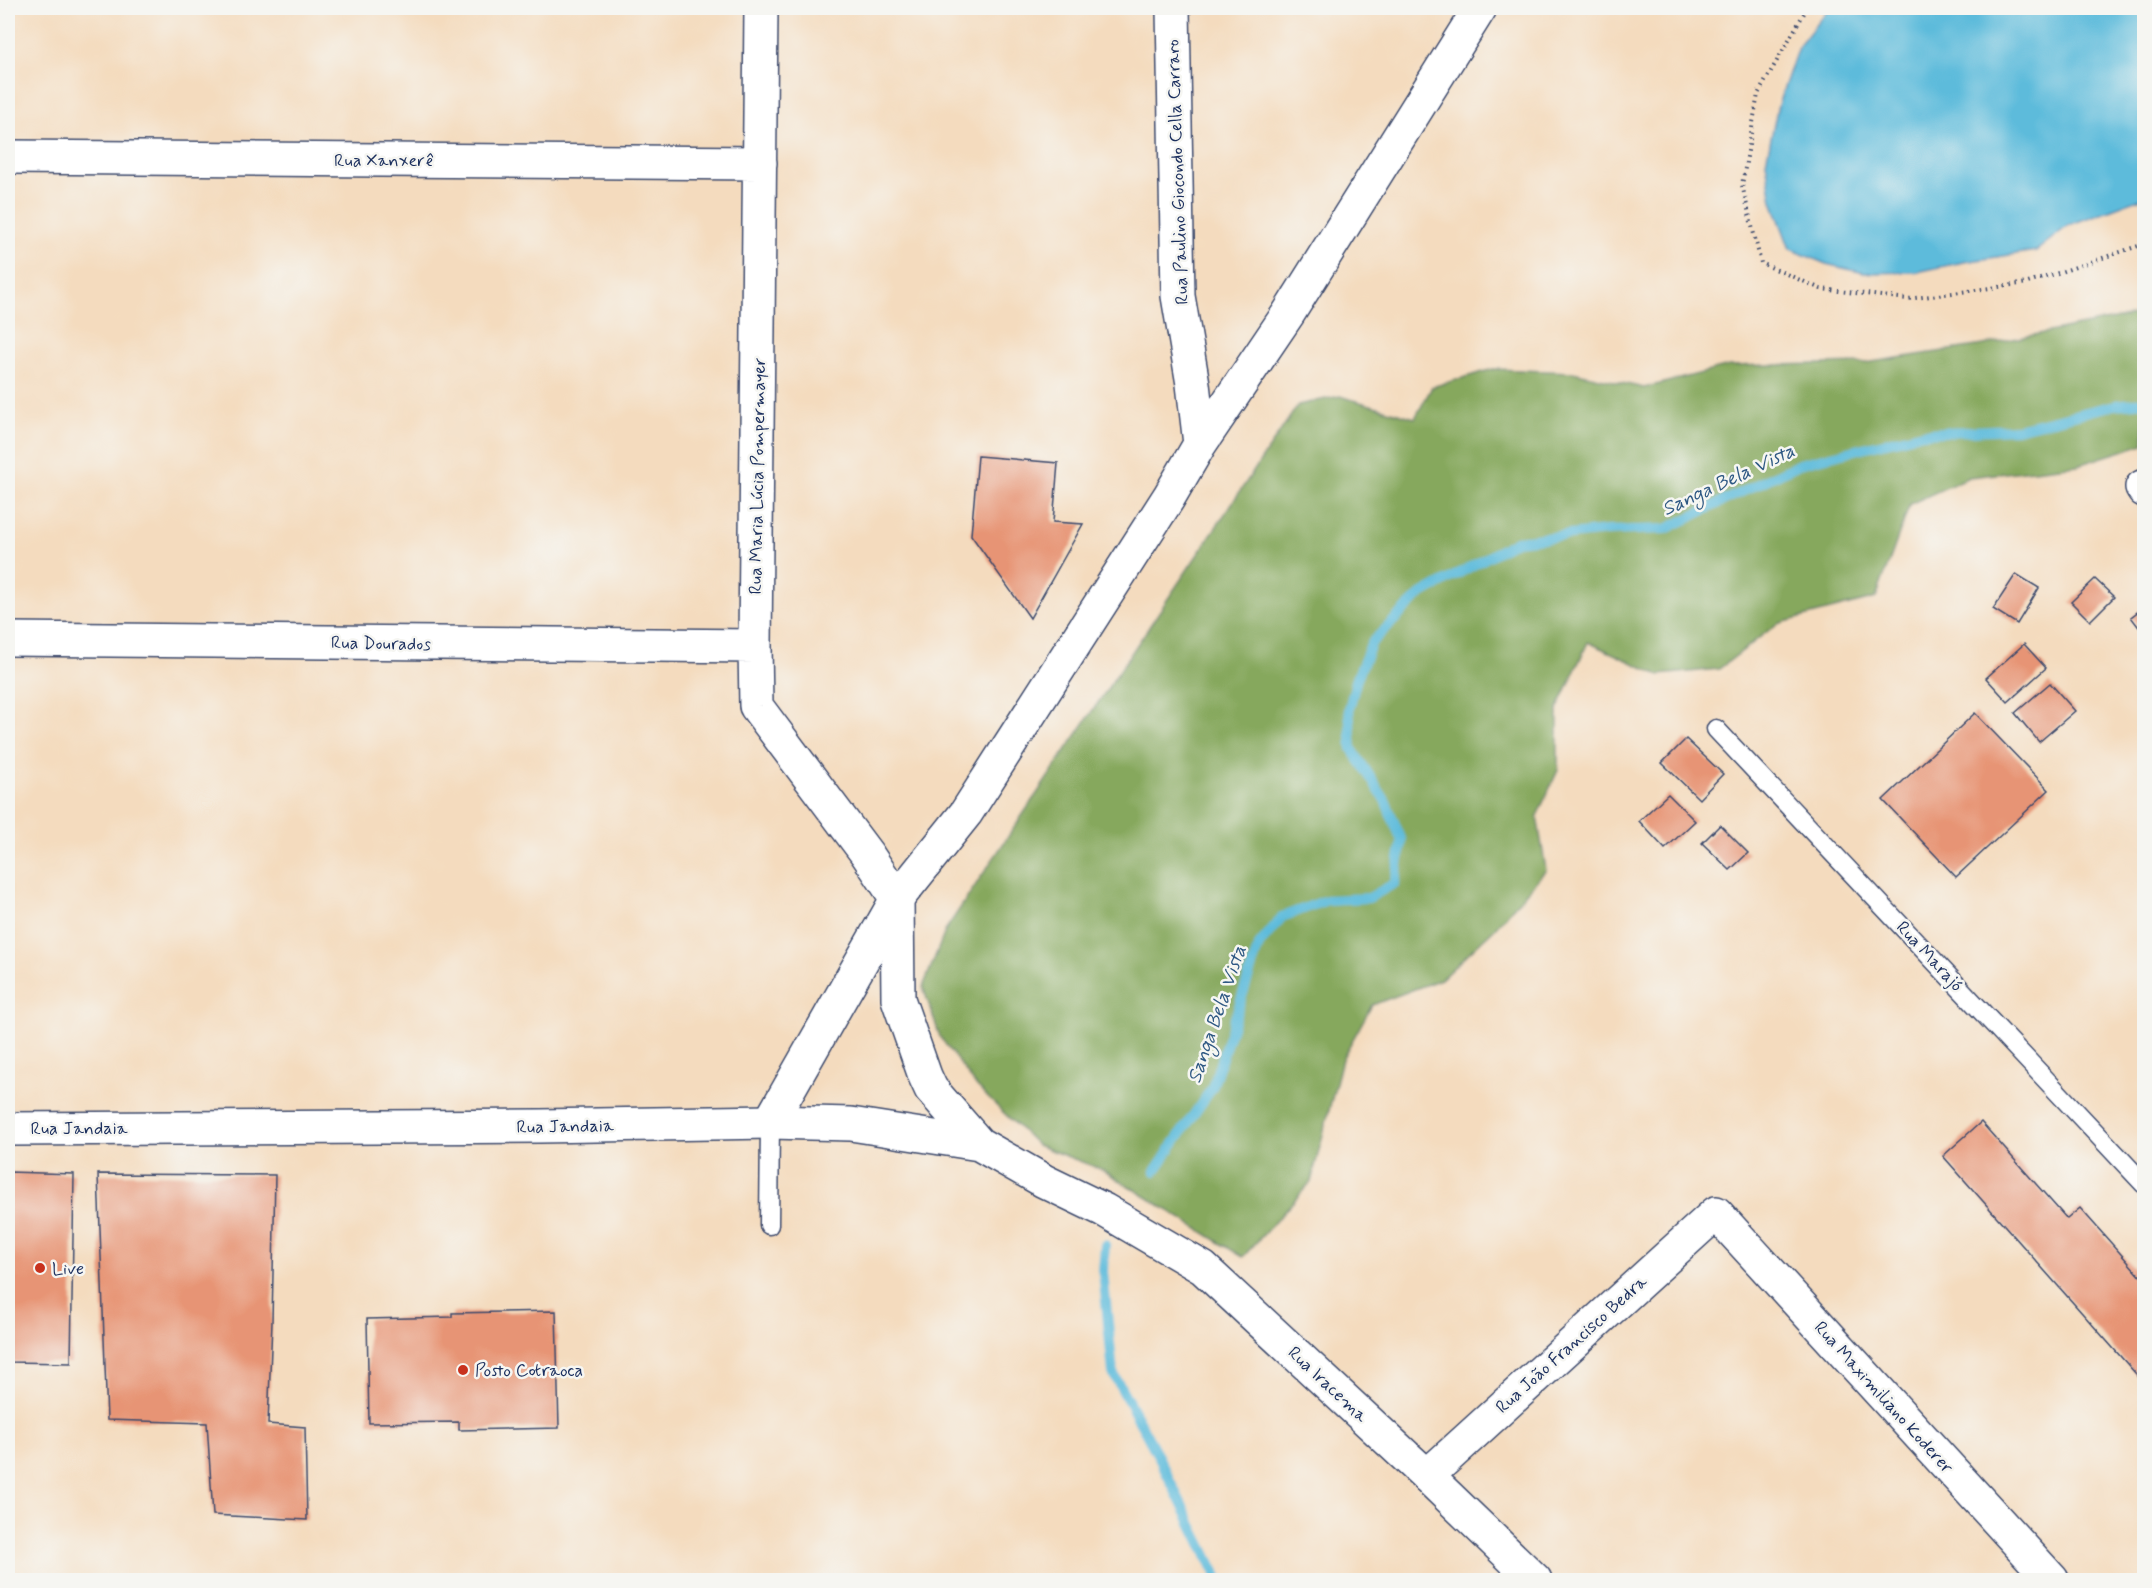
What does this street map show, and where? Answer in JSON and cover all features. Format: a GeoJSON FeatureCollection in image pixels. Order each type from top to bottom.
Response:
{"type":"FeatureCollection","features":[{"type":"Feature","properties":{"kind":"street","name":"Rua Maria Lúcia Pompermayer"},"geometry":{"type":"LineString","coordinates":[[761,8],[756,706],[867,854],[897,899]]}},
{"type":"Feature","properties":{"kind":"street","name":"Rua Paulino Giocondo Cella Carraro"},"geometry":{"type":"LineString","coordinates":[[1173,8],[1178,296],[1193,384],[1200,444]]}},
{"type":"Feature","properties":{"kind":"street"},"geometry":{"type":"LineString","coordinates":[[770,1122],[897,899],[966,813],[1169,497],[1200,444],[1294,304],[1480,8]]}},
{"type":"Feature","properties":{"kind":"street","name":"Rua Xanxerê"},"geometry":{"type":"LineString","coordinates":[[8,157],[759,163]]}},
{"type":"Feature","properties":{"kind":"street","name":"Rua Dourados"},"geometry":{"type":"LineString","coordinates":[[8,639],[755,646]]}},
{"type":"Feature","properties":{"kind":"street"},"geometry":{"type":"LineString","coordinates":[[897,899],[898,999],[924,1076],[932,1089],[979,1144]]}},
{"type":"Feature","properties":{"kind":"street","name":"Rua Jandaia"},"geometry":{"type":"LineString","coordinates":[[8,1129],[540,1126],[770,1122],[851,1124],[979,1144],[1044,1181],[1104,1210]]}},
{"type":"Feature","properties":{"kind":"street","name":"Rua Iracema"},"geometry":{"type":"LineString","coordinates":[[1104,1210],[1203,1268],[1427,1476],[1535,1581]]}},
{"type":"Feature","properties":{"kind":"street","name":"Rua João Francisco Bedra"},"geometry":{"type":"LineString","coordinates":[[1427,1476],[1716,1213]]}},
{"type":"Feature","properties":{"kind":"street","name":"Rua Maximiliano Koderer"},"geometry":{"type":"LineString","coordinates":[[1716,1213],[2052,1581]]}},
{"type":"Feature","properties":{"kind":"lane","name":"Rua Marajó"},"geometry":{"type":"LineString","coordinates":[[1716,729],[2145,1184]]}},
{"type":"Feature","properties":{"kind":"lane"},"geometry":{"type":"LineString","coordinates":[[769,1225],[770,1122]]}},
{"type":"Feature","properties":{"kind":"path"},"geometry":{"type":"LineString","coordinates":[[1807,8],[1758,94],[1742,185],[1761,263],[1821,290],[1908,299],[2028,283],[2145,244]]}},
{"type":"Feature","properties":{"kind":"green space"},"geometry":{"type":"Polygon","coordinates":[[[2144,313],[2144,444],[2078,465],[1969,477],[1910,504],[1876,598],[1777,624],[1719,669],[1659,675],[1588,642],[1558,708],[1558,770],[1537,816],[1546,870],[1494,929],[1441,979],[1372,1005],[1342,1059],[1311,1182],[1243,1257],[1103,1170],[1037,1145],[977,1087],[940,1037],[923,987],[946,929],[1298,405],[1340,396],[1415,418],[1432,387],[1493,369],[1573,372],[1644,388],[1729,366],[1865,363],[1983,345],[2144,313]]]}},
{"type":"Feature","properties":{"kind":"water"},"geometry":{"type":"Polygon","coordinates":[[[1829,8],[2144,8],[2144,197],[2069,225],[2036,251],[1917,272],[1864,273],[1826,264],[1790,249],[1772,201],[1766,162],[1778,105],[1798,47],[1829,8]]]}},
{"type":"Feature","properties":{"kind":"building"},"geometry":{"type":"Polygon","coordinates":[[[978,456],[1058,463],[1053,522],[1083,524],[1030,618],[971,535],[978,456]]]}},
{"type":"Feature","properties":{"kind":"building"},"geometry":{"type":"Polygon","coordinates":[[[2016,574],[2039,588],[2017,624],[1993,609],[2016,574]]]}},
{"type":"Feature","properties":{"kind":"building"},"geometry":{"type":"Polygon","coordinates":[[[2095,579],[2114,597],[2090,621],[2071,602],[2095,579]]]}},
{"type":"Feature","properties":{"kind":"building"},"geometry":{"type":"Polygon","coordinates":[[[2144,607],[2144,634],[2131,617],[2144,607]]]}},
{"type":"Feature","properties":{"kind":"building"},"geometry":{"type":"Polygon","coordinates":[[[2024,644],[2046,668],[2008,702],[1986,678],[2024,644]]]}},
{"type":"Feature","properties":{"kind":"building"},"geometry":{"type":"Polygon","coordinates":[[[2050,683],[2075,711],[2039,742],[2015,713],[2050,683]]]}},
{"type":"Feature","properties":{"kind":"building"},"geometry":{"type":"Polygon","coordinates":[[[1975,713],[2049,790],[1956,877],[1883,800],[1975,713]]]}},
{"type":"Feature","properties":{"kind":"building"},"geometry":{"type":"Polygon","coordinates":[[[1686,739],[1723,774],[1699,799],[1662,763],[1686,739]]]}},
{"type":"Feature","properties":{"kind":"building"},"geometry":{"type":"Polygon","coordinates":[[[1668,794],[1695,821],[1665,849],[1639,821],[1668,794]]]}},
{"type":"Feature","properties":{"kind":"building"},"geometry":{"type":"Polygon","coordinates":[[[1720,825],[1748,853],[1730,870],[1702,843],[1720,825]]]}},
{"type":"Feature","properties":{"kind":"building"},"geometry":{"type":"Polygon","coordinates":[[[1981,1122],[2067,1219],[2080,1208],[2144,1280],[2144,1383],[1943,1156],[1981,1122]]]}},
{"type":"Feature","properties":{"kind":"building","name":"Live"},"geometry":{"type":"Polygon","coordinates":[[[8,1172],[74,1174],[71,1363],[8,1362],[8,1172]]]}},
{"type":"Feature","properties":{"kind":"building"},"geometry":{"type":"Polygon","coordinates":[[[98,1174],[275,1175],[268,1424],[305,1427],[307,1520],[213,1515],[207,1423],[107,1420],[98,1174]]]}},
{"type":"Feature","properties":{"kind":"building","name":"Posto Cotraoca"},"geometry":{"type":"Polygon","coordinates":[[[556,1311],[559,1428],[459,1430],[459,1422],[369,1423],[367,1319],[452,1317],[452,1313],[556,1311]]]}},
{"type":"Feature","properties":{"kind":"waterway","name":"Sanga Bela Vista"},"geometry":{"type":"LineString","coordinates":[[1155,1171],[1212,1088],[1259,945],[1282,917],[1327,900],[1369,898],[1395,883],[1402,841],[1385,800],[1352,749],[1349,709],[1357,678],[1372,642],[1419,596],[1516,541],[1607,531],[1666,529],[1799,464],[1923,433],[2017,429],[2115,405],[2144,402]]}},
{"type":"Feature","properties":{"kind":"waterway","name":"Sanga Bela Vista"},"geometry":{"type":"LineString","coordinates":[[1105,1245],[1103,1272],[1113,1373],[1156,1452],[1219,1580]]}},
{"type":"Feature","properties":{"kind":"place","name":"Live"},"geometry":{"type":"Point","coordinates":[40,1268]}},
{"type":"Feature","properties":{"kind":"place","name":"Posto Cotraoca"},"geometry":{"type":"Point","coordinates":[463,1370]}}]}
